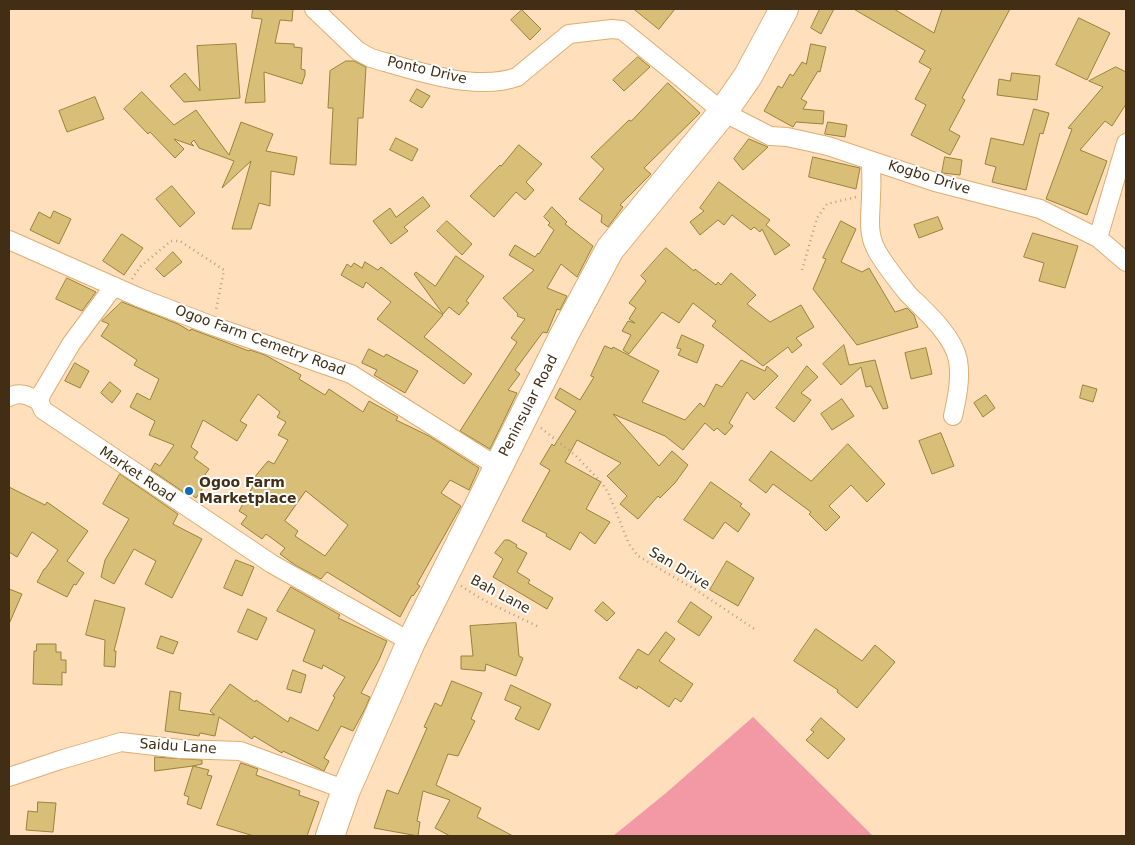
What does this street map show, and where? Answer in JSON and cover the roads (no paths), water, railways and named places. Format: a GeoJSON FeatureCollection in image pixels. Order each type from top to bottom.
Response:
{"type":"FeatureCollection","features":[{"type":"Feature","properties":{"kind":"main road","name":"Peninsular Road"},"geometry":{"type":"LineString","coordinates":[[330,836],[346,790],[411,642],[564,335],[610,249],[729,115],[784,9]]}},
{"type":"Feature","properties":{"kind":"main road","name":"Peninsular Road"},"geometry":{"type":"LineString","coordinates":[[344,836],[361,788],[425,654],[454,582],[532,420],[574,341],[622,256],[729,115],[773,61],[798,9]]}},
{"type":"Feature","properties":{"kind":"street","name":"Ponto Drive"},"geometry":{"type":"LineString","coordinates":[[314,9],[358,51],[371,58],[466,82],[507,81],[517,77],[569,34],[612,28],[622,30],[729,115]]}},
{"type":"Feature","properties":{"kind":"street","name":"Kogbo Drive"},"geometry":{"type":"LineString","coordinates":[[729,115],[770,136],[787,137],[820,144],[935,182],[1040,209],[1098,238],[1126,262]]}},
{"type":"Feature","properties":{"kind":"street"},"geometry":{"type":"LineString","coordinates":[[1098,238],[1126,143]]}},
{"type":"Feature","properties":{"kind":"street"},"geometry":{"type":"LineString","coordinates":[[870,161],[870,234],[874,247],[907,292],[931,317],[953,345],[958,357],[959,383],[954,416]]}},
{"type":"Feature","properties":{"kind":"street","name":"Ogoo Farm Cemetry Road"},"geometry":{"type":"LineString","coordinates":[[9,240],[213,326],[351,374],[498,467]]}},
{"type":"Feature","properties":{"kind":"street"},"geometry":{"type":"LineString","coordinates":[[9,397],[14,394],[27,395],[39,402],[42,393],[71,344],[119,288]]}},
{"type":"Feature","properties":{"kind":"street","name":"Market Road"},"geometry":{"type":"LineString","coordinates":[[39,402],[43,410],[272,564],[411,642]]}},
{"type":"Feature","properties":{"kind":"street","name":"Saidu Lane"},"geometry":{"type":"LineString","coordinates":[[9,777],[121,742],[180,749],[240,751],[346,790]]}},
{"type":"Feature","properties":{"kind":"place","name":"Ogoo Farm Marketplace"},"geometry":{"type":"Point","coordinates":[189,491]}}]}
